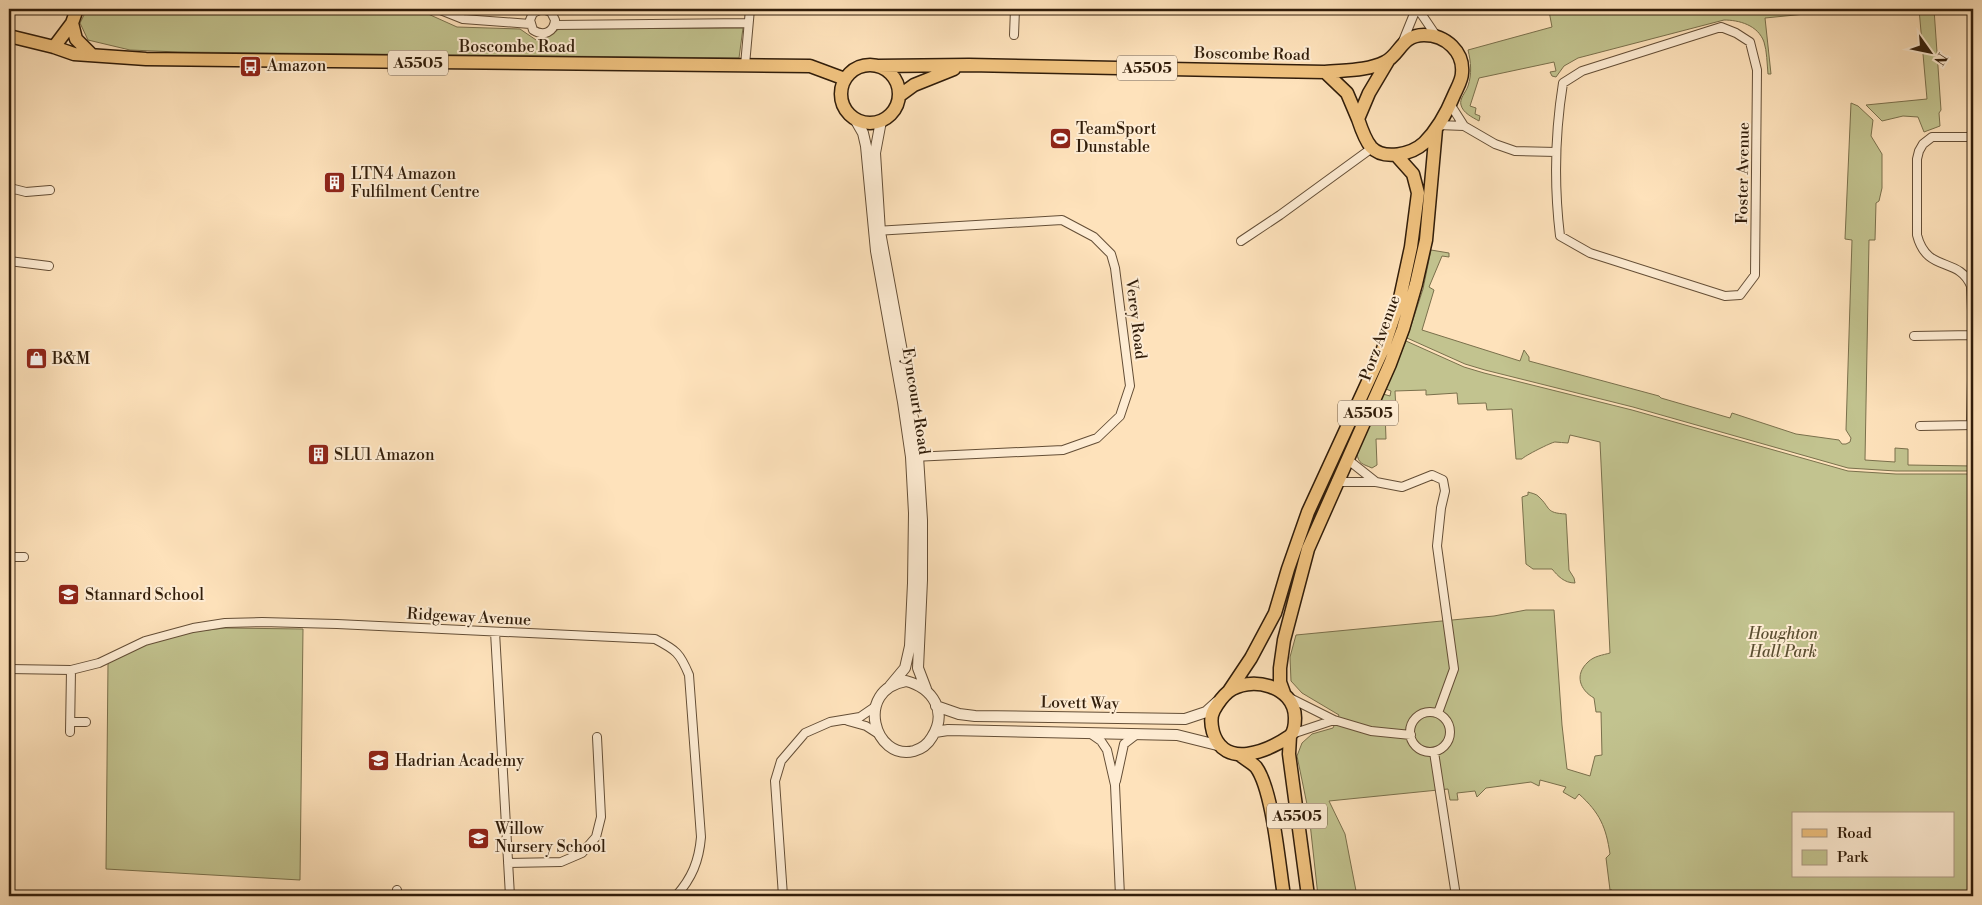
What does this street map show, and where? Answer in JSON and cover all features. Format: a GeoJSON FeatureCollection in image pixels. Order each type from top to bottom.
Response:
{"type":"FeatureCollection","features":[{"type":"Feature","properties":{"kind":"main road"},"geometry":{"type":"LineString","coordinates":[[54,47],[72,23],[78,9]]}},
{"type":"Feature","properties":{"kind":"main road"},"geometry":{"type":"LineString","coordinates":[[72,23],[76,39],[92,55]]}},
{"type":"Feature","properties":{"kind":"main road","name":"Boscombe Road"},"geometry":{"type":"LineString","coordinates":[[9,36],[74,54],[146,59],[810,66],[845,79]]}},
{"type":"Feature","properties":{"kind":"main road"},"geometry":{"type":"LineString","coordinates":[[1396,155],[1383,153],[1372,148],[1358,119],[1369,93],[1388,61],[1400,47],[1413,36],[1438,37]]}},
{"type":"Feature","properties":{"kind":"main road","name":"A5505"},"geometry":{"type":"LineString","coordinates":[[1396,155],[1411,151],[1423,144],[1437,126],[1450,104],[1462,75],[1462,60],[1452,46],[1438,37]]}},
{"type":"Feature","properties":{"kind":"main road","name":"Boscombe Road"},"geometry":{"type":"LineString","coordinates":[[877,66],[969,65],[1325,72],[1370,68],[1388,61]]}},
{"type":"Feature","properties":{"kind":"main road","name":"Boscombe Road"},"geometry":{"type":"LineString","coordinates":[[899,96],[914,85],[943,72],[969,65]]}},
{"type":"Feature","properties":{"kind":"main road"},"geometry":{"type":"LineString","coordinates":[[877,66],[886,70],[893,77],[898,86],[899,96]]}},
{"type":"Feature","properties":{"kind":"main road","name":"A5505"},"geometry":{"type":"LineString","coordinates":[[845,79],[859,67],[877,66]]}},
{"type":"Feature","properties":{"kind":"main road","name":"Boscombe Road"},"geometry":{"type":"LineString","coordinates":[[1325,72],[1347,92],[1358,119]]}},
{"type":"Feature","properties":{"kind":"main road"},"geometry":{"type":"LineString","coordinates":[[845,79],[841,97],[843,106],[855,119],[872,123],[882,121]]}},
{"type":"Feature","properties":{"kind":"main road","name":"A5505"},"geometry":{"type":"LineString","coordinates":[[882,121],[897,106],[899,96]]}},
{"type":"Feature","properties":{"kind":"main road","name":"Porz Avenue"},"geometry":{"type":"LineString","coordinates":[[1287,695],[1280,682],[1280,668],[1295,596],[1308,548],[1390,364],[1403,329],[1416,284],[1426,240],[1437,126]]}},
{"type":"Feature","properties":{"kind":"main road","name":"Porz Avenue"},"geometry":{"type":"LineString","coordinates":[[1229,691],[1251,658],[1275,613],[1288,568],[1308,512],[1383,349],[1400,298],[1411,247],[1418,193],[1413,174],[1396,155]]}},
{"type":"Feature","properties":{"kind":"main road","name":"A5505"},"geometry":{"type":"LineString","coordinates":[[1218,701],[1229,691],[1245,685],[1260,685],[1275,687],[1287,695],[1294,707],[1295,720],[1289,754],[1308,896]]}},
{"type":"Feature","properties":{"kind":"main road"},"geometry":{"type":"LineString","coordinates":[[1218,701],[1212,713],[1211,722],[1215,738],[1221,746]]}},
{"type":"Feature","properties":{"kind":"main road"},"geometry":{"type":"LineString","coordinates":[[1240,755],[1260,752],[1280,743],[1291,735]]}},
{"type":"Feature","properties":{"kind":"main road","name":"A5505"},"geometry":{"type":"LineString","coordinates":[[1221,746],[1230,752],[1240,755],[1255,767],[1264,784],[1275,834],[1284,896]]}},
{"type":"Feature","properties":{"kind":"street"},"geometry":{"type":"LineString","coordinates":[[438,9],[463,19],[530,24]]}},
{"type":"Feature","properties":{"kind":"street"},"geometry":{"type":"LineString","coordinates":[[543,9],[551,12],[554,16],[554,25],[549,32],[541,34],[533,30],[530,24],[533,13],[543,9]]}},
{"type":"Feature","properties":{"kind":"street"},"geometry":{"type":"LineString","coordinates":[[745,65],[750,9]]}},
{"type":"Feature","properties":{"kind":"street"},"geometry":{"type":"LineString","coordinates":[[1014,35],[1015,9]]}},
{"type":"Feature","properties":{"kind":"street"},"geometry":{"type":"LineString","coordinates":[[1400,47],[1417,9],[1438,37]]}},
{"type":"Feature","properties":{"kind":"street"},"geometry":{"type":"LineString","coordinates":[[554,25],[748,23]]}},
{"type":"Feature","properties":{"kind":"street","name":"Foster Avenue"},"geometry":{"type":"LineString","coordinates":[[1721,28],[1736,33],[1750,42],[1757,70],[1755,275],[1740,295],[1725,296],[1590,253],[1560,236],[1556,152],[1563,83],[1582,71],[1714,30],[1721,28]]}},
{"type":"Feature","properties":{"kind":"street"},"geometry":{"type":"LineString","coordinates":[[1450,104],[1464,126],[1495,144],[1515,151],[1556,152]]}},
{"type":"Feature","properties":{"kind":"street","name":"Eyncourt Road"},"geometry":{"type":"LineString","coordinates":[[855,119],[863,133],[866,146],[877,232],[910,395],[914,457],[922,520],[922,580],[918,668],[926,689]]}},
{"type":"Feature","properties":{"kind":"street","name":"Eyncourt Road"},"geometry":{"type":"LineString","coordinates":[[877,232],[876,153],[882,121]]}},
{"type":"Feature","properties":{"kind":"street"},"geometry":{"type":"LineString","coordinates":[[1437,126],[1464,126]]}},
{"type":"Feature","properties":{"kind":"street"},"geometry":{"type":"LineString","coordinates":[[1920,426],[1972,425],[1973,335],[1971,278],[1952,266],[1930,258],[1919,244],[1917,235],[1917,159],[1923,144],[1932,137],[1973,137]]}},
{"type":"Feature","properties":{"kind":"street"},"geometry":{"type":"LineString","coordinates":[[1240,241],[1280,215],[1372,148]]}},
{"type":"Feature","properties":{"kind":"street"},"geometry":{"type":"LineString","coordinates":[[9,191],[14,189],[26,192],[50,190]]}},
{"type":"Feature","properties":{"kind":"street","name":"Verey Road"},"geometry":{"type":"LineString","coordinates":[[877,232],[1062,220],[1094,237],[1105,246],[1111,254],[1115,268],[1130,386],[1120,416],[1097,438],[1063,450],[914,457]]}},
{"type":"Feature","properties":{"kind":"street"},"geometry":{"type":"LineString","coordinates":[[9,261],[49,266]]}},
{"type":"Feature","properties":{"kind":"street"},"geometry":{"type":"LineString","coordinates":[[1914,336],[1973,335]]}},
{"type":"Feature","properties":{"kind":"street","name":"Eyncourt Road"},"geometry":{"type":"LineString","coordinates":[[890,686],[905,668],[910,646],[914,457]]}},
{"type":"Feature","properties":{"kind":"street"},"geometry":{"type":"LineString","coordinates":[[1347,459],[1376,482]]}},
{"type":"Feature","properties":{"kind":"street"},"geometry":{"type":"LineString","coordinates":[[1336,482],[1376,482],[1402,486],[1432,475],[1443,480],[1445,490],[1440,508],[1438,546],[1452,641],[1454,669],[1438,713]]}},
{"type":"Feature","properties":{"kind":"street"},"geometry":{"type":"LineString","coordinates":[[9,557],[24,557]]}},
{"type":"Feature","properties":{"kind":"street","name":"Ridgeway Avenue"},"geometry":{"type":"LineString","coordinates":[[9,669],[71,670],[99,663],[145,641],[193,628],[225,623],[337,624],[655,639],[675,649],[690,675],[701,837],[700,852],[695,870],[676,896]]}},
{"type":"Feature","properties":{"kind":"street"},"geometry":{"type":"LineString","coordinates":[[495,632],[510,896]]}},
{"type":"Feature","properties":{"kind":"street"},"geometry":{"type":"LineString","coordinates":[[70,732],[71,670]]}},
{"type":"Feature","properties":{"kind":"street"},"geometry":{"type":"LineString","coordinates":[[906,682],[926,689],[934,700],[937,720],[935,732],[925,745],[911,751],[900,751],[890,747],[880,735],[877,729],[876,706],[882,692],[890,686],[906,682]]}},
{"type":"Feature","properties":{"kind":"street"},"geometry":{"type":"LineString","coordinates":[[1287,695],[1334,720],[1372,731],[1411,735]]}},
{"type":"Feature","properties":{"kind":"street","name":"Lovett Way"},"geometry":{"type":"LineString","coordinates":[[936,706],[959,714],[975,716],[1186,719],[1206,712],[1218,701]]}},
{"type":"Feature","properties":{"kind":"street"},"geometry":{"type":"LineString","coordinates":[[783,896],[775,781],[780,760],[805,733],[820,725],[860,717],[876,706]]}},
{"type":"Feature","properties":{"kind":"street"},"geometry":{"type":"LineString","coordinates":[[1424,713],[1438,713],[1447,721],[1450,734],[1445,745],[1434,752],[1428,752],[1416,746],[1411,735],[1411,728],[1418,716],[1424,713]]}},
{"type":"Feature","properties":{"kind":"street"},"geometry":{"type":"LineString","coordinates":[[844,720],[866,726],[880,735]]}},
{"type":"Feature","properties":{"kind":"street"},"geometry":{"type":"LineString","coordinates":[[1291,735],[1334,720]]}},
{"type":"Feature","properties":{"kind":"street"},"geometry":{"type":"LineString","coordinates":[[71,722],[86,722]]}},
{"type":"Feature","properties":{"kind":"street","name":"Lovett Way"},"geometry":{"type":"LineString","coordinates":[[935,732],[948,730],[1177,735],[1221,746]]}},
{"type":"Feature","properties":{"kind":"street"},"geometry":{"type":"LineString","coordinates":[[1091,734],[1101,741],[1107,750],[1115,785],[1120,896]]}},
{"type":"Feature","properties":{"kind":"street"},"geometry":{"type":"LineString","coordinates":[[1115,785],[1124,744],[1138,734]]}},
{"type":"Feature","properties":{"kind":"street"},"geometry":{"type":"LineString","coordinates":[[508,863],[561,862],[582,853],[596,837],[602,817],[597,737]]}},
{"type":"Feature","properties":{"kind":"street"},"geometry":{"type":"LineString","coordinates":[[1434,752],[1456,896]]}},
{"type":"Feature","properties":{"kind":"green space"},"geometry":{"type":"Polygon","coordinates":[[[87,9],[184,9],[189,12],[197,9],[417,9],[457,27],[520,29],[539,42],[559,29],[743,28],[739,58],[178,52],[130,50],[88,40],[80,23],[87,9]]]}},
{"type":"Feature","properties":{"kind":"green space"},"geometry":{"type":"Polygon","coordinates":[[[1555,9],[1856,9],[1765,18],[1771,74],[1768,74],[1764,42],[1757,31],[1742,22],[1724,20],[1578,58],[1564,66],[1556,77],[1552,76],[1550,72],[1556,71],[1554,62],[1479,78],[1470,106],[1476,108],[1475,114],[1480,116],[1479,121],[1466,113],[1461,103],[1470,77],[1468,50],[1552,27],[1549,11],[1555,9]]]}},
{"type":"Feature","properties":{"kind":"green space"},"geometry":{"type":"Polygon","coordinates":[[[1919,9],[1934,9],[1941,110],[1939,113],[1940,126],[1924,132],[1918,117],[1903,116],[1882,121],[1866,105],[1927,99],[1919,9]]]}},
{"type":"Feature","properties":{"kind":"green space"},"geometry":{"type":"Polygon","coordinates":[[[1851,103],[1858,106],[1873,120],[1871,136],[1882,154],[1882,188],[1879,201],[1876,203],[1875,240],[1869,240],[1865,460],[1895,462],[1895,448],[1908,449],[1908,465],[1973,466],[1973,471],[1896,471],[1848,468],[1633,407],[1485,370],[1465,364],[1407,338],[1423,289],[1431,250],[1449,253],[1449,257],[1442,256],[1429,287],[1434,290],[1422,330],[1520,361],[1524,350],[1529,357],[1529,361],[1659,396],[1730,418],[1732,413],[1796,434],[1839,440],[1842,444],[1850,442],[1851,438],[1846,430],[1852,240],[1845,239],[1851,103]]]}},
{"type":"Feature","properties":{"kind":"green space","name":"Houghton Hall Park"},"geometry":{"type":"Polygon","coordinates":[[[1406,341],[1464,367],[1484,373],[1632,410],[1848,471],[1896,474],[1973,474],[1973,896],[1613,896],[1612,890],[1610,890],[1606,858],[1610,854],[1604,828],[1597,814],[1579,794],[1575,799],[1563,792],[1566,787],[1540,780],[1539,786],[1531,782],[1486,788],[1477,797],[1475,791],[1457,793],[1458,800],[1450,800],[1448,789],[1329,801],[1345,834],[1357,896],[1318,896],[1309,814],[1297,756],[1302,743],[1312,734],[1333,728],[1339,715],[1302,693],[1291,681],[1290,657],[1296,635],[1494,616],[1526,610],[1554,610],[1567,769],[1590,776],[1595,756],[1602,755],[1601,712],[1596,712],[1594,698],[1585,691],[1580,682],[1581,672],[1590,660],[1610,653],[1600,442],[1570,435],[1568,443],[1555,442],[1522,459],[1516,459],[1512,409],[1487,410],[1486,403],[1458,404],[1457,393],[1426,395],[1426,390],[1395,391],[1396,411],[1385,412],[1386,439],[1376,439],[1377,465],[1372,468],[1360,462],[1357,453],[1383,394],[1390,396],[1391,391],[1386,389],[1406,341]]]}},
{"type":"Feature","properties":{"kind":"green space"},"geometry":{"type":"Polygon","coordinates":[[[1528,492],[1538,496],[1551,511],[1566,514],[1569,570],[1575,583],[1559,577],[1552,569],[1533,569],[1526,564],[1522,497],[1528,495],[1528,492]]]}},
{"type":"Feature","properties":{"kind":"green space"},"geometry":{"type":"Polygon","coordinates":[[[225,628],[303,629],[300,880],[106,869],[108,663],[147,644],[189,632],[225,628]]]}},
{"type":"Feature","properties":{"kind":"place","name":"Amazon"},"geometry":{"type":"Point","coordinates":[251,66]}},
{"type":"Feature","properties":{"kind":"place","name":"TeamSport Dunstable"},"geometry":{"type":"Point","coordinates":[1060,138]}},
{"type":"Feature","properties":{"kind":"place","name":"LTN4 Amazon Fulfilment Centre"},"geometry":{"type":"Point","coordinates":[335,183]}},
{"type":"Feature","properties":{"kind":"place","name":"B&M"},"geometry":{"type":"Point","coordinates":[36,359]}},
{"type":"Feature","properties":{"kind":"place","name":"SLU1 Amazon"},"geometry":{"type":"Point","coordinates":[318,455]}},
{"type":"Feature","properties":{"kind":"place","name":"Stannard School"},"geometry":{"type":"Point","coordinates":[69,595]}},
{"type":"Feature","properties":{"kind":"place","name":"Hadrian Academy"},"geometry":{"type":"Point","coordinates":[379,761]}},
{"type":"Feature","properties":{"kind":"place","name":"Willow Nursery School"},"geometry":{"type":"Point","coordinates":[479,838]}}]}
